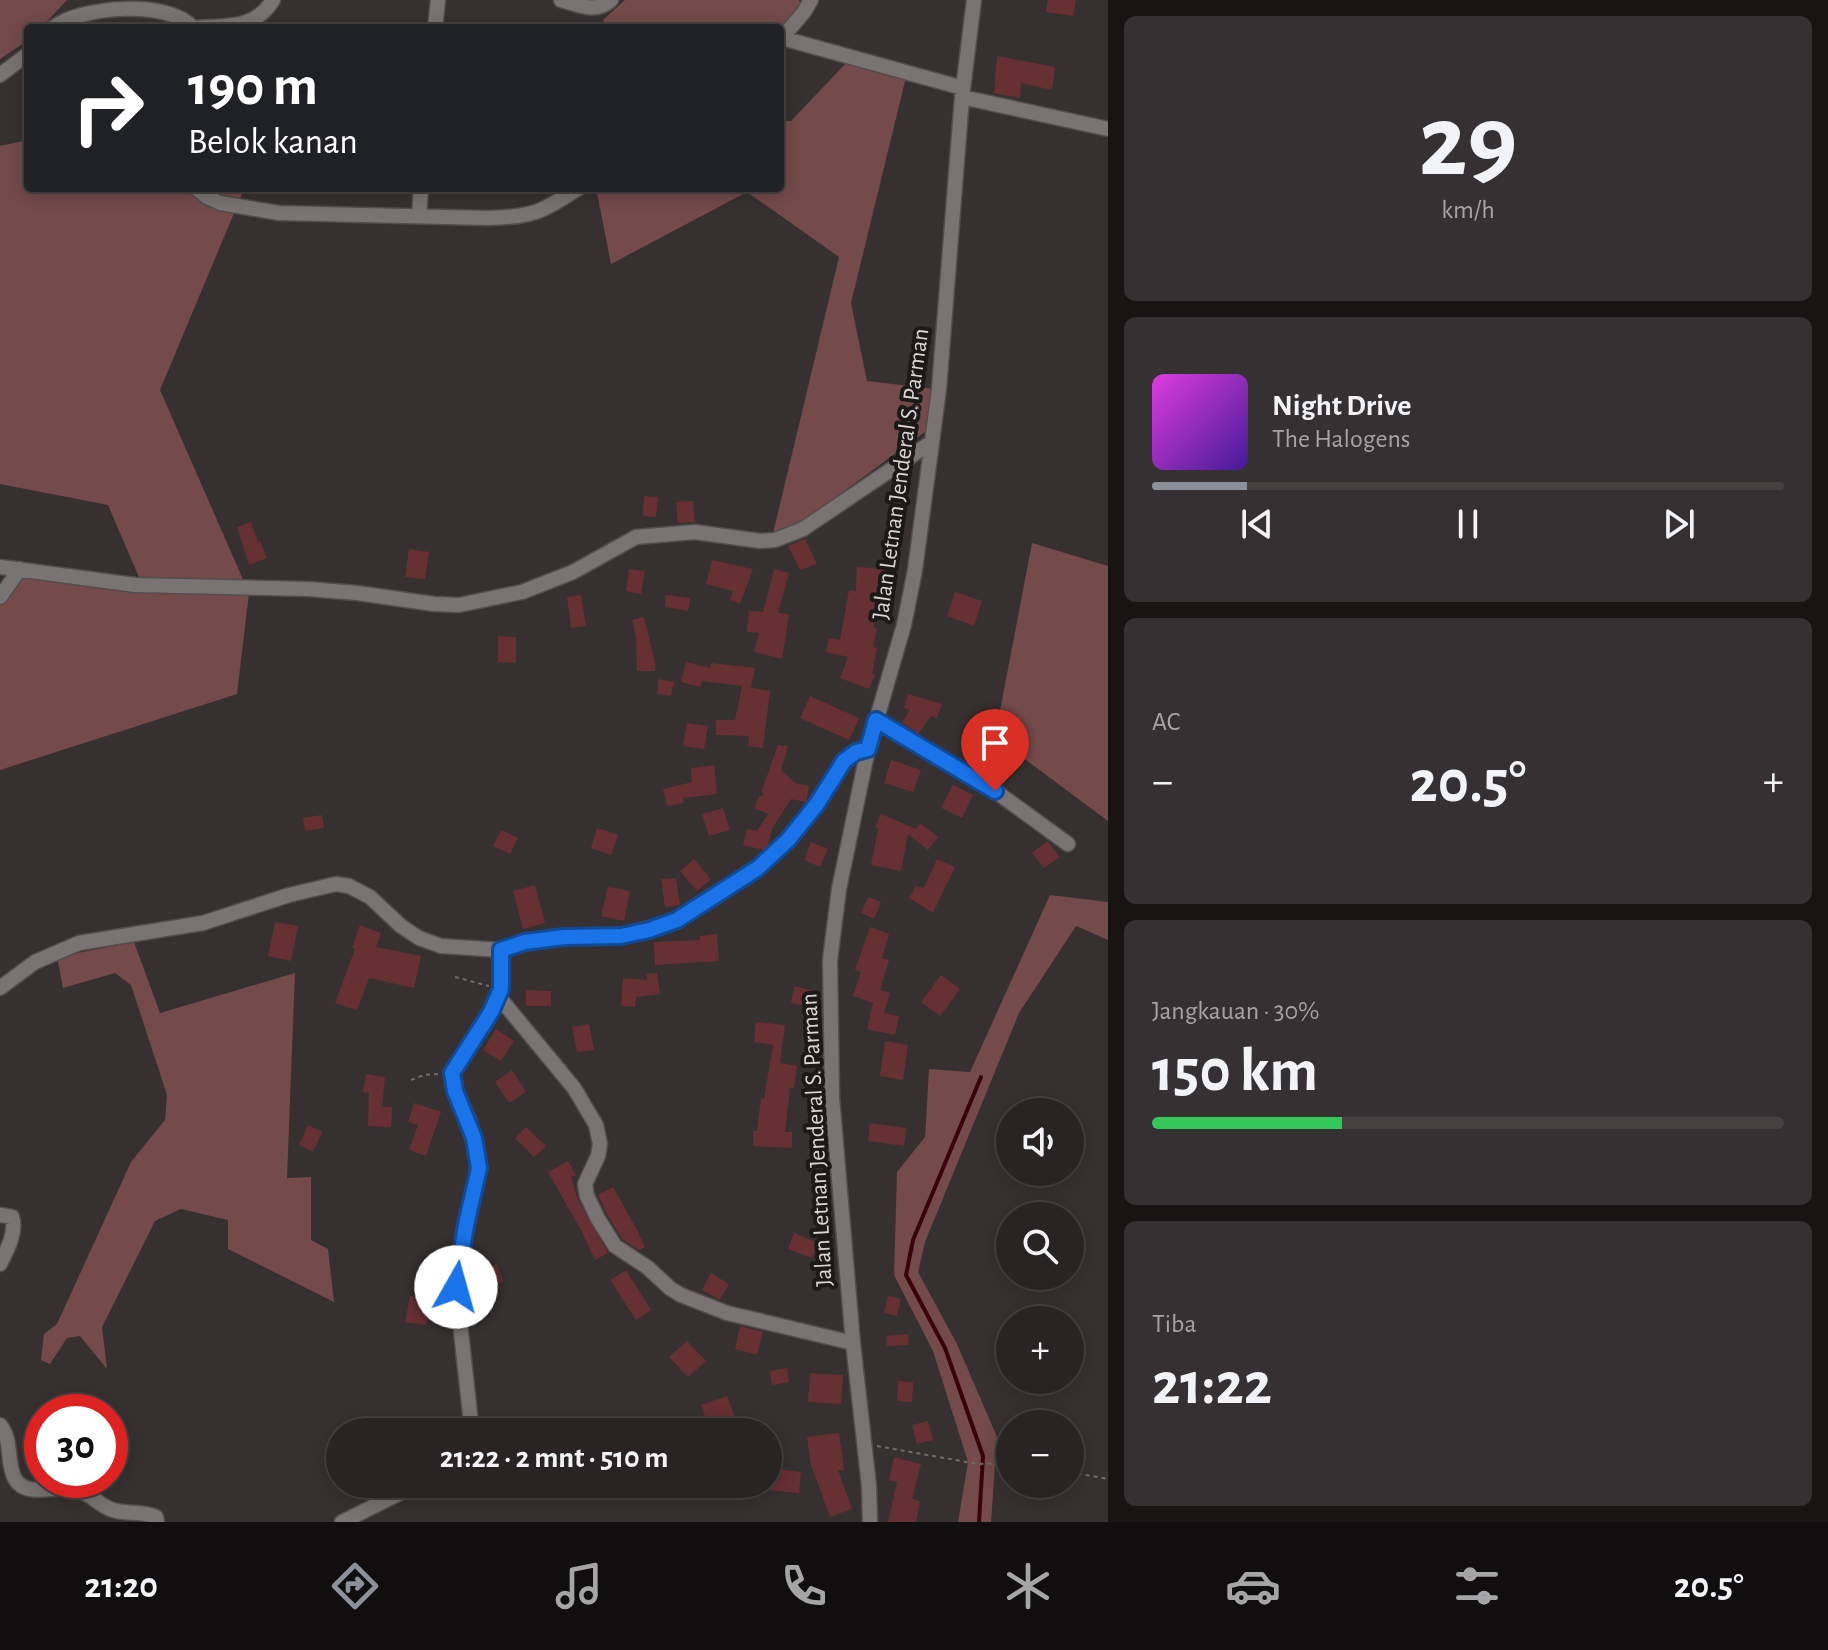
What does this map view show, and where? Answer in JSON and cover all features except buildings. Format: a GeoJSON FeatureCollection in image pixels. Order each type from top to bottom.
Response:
{"type":"FeatureCollection","features":[{"type":"Feature","properties":{"kind":"street"},"geometry":{"type":"LineString","coordinates":[[246,24],[258,18],[273,0]]}},
{"type":"Feature","properties":{"kind":"street"},"geometry":{"type":"LineString","coordinates":[[435,24],[438,0]]}},
{"type":"Feature","properties":{"kind":"street"},"geometry":{"type":"LineString","coordinates":[[561,0],[594,8],[601,8],[611,0]]}},
{"type":"Feature","properties":{"kind":"street"},"geometry":{"type":"LineString","coordinates":[[784,35],[811,0]]}},
{"type":"Feature","properties":{"kind":"street","name":"Jalan Letnan Jenderal S. Parman"},"geometry":{"type":"LineString","coordinates":[[870,1522],[871,1505],[853,1343],[832,1097],[830,960],[839,889],[868,749],[904,625],[915,570],[944,337],[962,92],[974,0]]}},
{"type":"Feature","properties":{"kind":"street"},"geometry":{"type":"LineString","coordinates":[[60,24],[83,12],[139,6],[178,13],[190,24]]}},
{"type":"Feature","properties":{"kind":"street"},"geometry":{"type":"LineString","coordinates":[[784,40],[962,92],[1108,129]]}},
{"type":"Feature","properties":{"kind":"street"},"geometry":{"type":"LineString","coordinates":[[0,75],[24,57]]}},
{"type":"Feature","properties":{"kind":"street"},"geometry":{"type":"LineString","coordinates":[[201,192],[243,209],[279,213],[522,217],[538,212],[572,192]]}},
{"type":"Feature","properties":{"kind":"street"},"geometry":{"type":"LineString","coordinates":[[419,216],[421,192]]}},
{"type":"Feature","properties":{"kind":"street"},"geometry":{"type":"LineString","coordinates":[[0,567],[135,585],[308,589],[459,605],[522,592],[573,572],[636,537],[695,532],[760,541],[775,540],[814,521],[932,442]]}},
{"type":"Feature","properties":{"kind":"street"},"geometry":{"type":"LineString","coordinates":[[0,597],[20,569]]}},
{"type":"Feature","properties":{"kind":"street"},"geometry":{"type":"LineString","coordinates":[[876,720],[995,791],[1068,844]]}},
{"type":"Feature","properties":{"kind":"street"},"geometry":{"type":"LineString","coordinates":[[0,988],[35,962],[79,943],[203,923],[289,895],[336,884],[349,886],[370,897],[401,926],[419,938],[441,946],[501,950],[525,942],[564,937],[621,936],[649,930],[677,920],[758,868],[788,840],[817,804],[844,761],[856,752],[868,749]]}},
{"type":"Feature","properties":{"kind":"street"},"geometry":{"type":"LineString","coordinates":[[470,1418],[456,1287],[479,1168],[474,1138],[455,1091],[452,1073],[500,993],[501,950]]}},
{"type":"Feature","properties":{"kind":"street"},"geometry":{"type":"LineString","coordinates":[[500,993],[574,1088],[596,1125],[600,1144],[598,1156],[585,1184],[598,1219],[615,1246],[681,1295],[727,1313],[853,1343]]}},
{"type":"Feature","properties":{"kind":"street"},"geometry":{"type":"LineString","coordinates":[[0,1215],[12,1217],[14,1224],[0,1264]]}},
{"type":"Feature","properties":{"kind":"street"},"geometry":{"type":"LineString","coordinates":[[0,1425],[16,1479],[24,1487],[83,1491],[115,1511],[145,1512],[156,1517],[157,1522]]}},
{"type":"Feature","properties":{"kind":"street"},"geometry":{"type":"LineString","coordinates":[[342,1522],[390,1498]]}},
{"type":"Feature","properties":{"kind":"path"},"geometry":{"type":"LineString","coordinates":[[455,977],[500,993]]}},
{"type":"Feature","properties":{"kind":"path"},"geometry":{"type":"LineString","coordinates":[[411,1080],[424,1075],[452,1073]]}},
{"type":"Feature","properties":{"kind":"path"},"geometry":{"type":"LineString","coordinates":[[864,1444],[978,1464],[996,1464]]}},
{"type":"Feature","properties":{"kind":"path"},"geometry":{"type":"LineString","coordinates":[[1084,1475],[1108,1479]]}},
{"type":"Feature","properties":{"kind":"shaded area"},"geometry":{"type":"Polygon","coordinates":[[[0,0],[67,0],[45,24],[24,24],[24,43],[0,59],[0,0]]]}},
{"type":"Feature","properties":{"kind":"shaded area"},"geometry":{"type":"Polygon","coordinates":[[[625,0],[798,0],[814,12],[784,43],[784,24],[602,24],[625,0]]]}},
{"type":"Feature","properties":{"kind":"shaded area"},"geometry":{"type":"Polygon","coordinates":[[[847,62],[907,73],[851,303],[867,381],[943,390],[938,422],[770,546],[839,257],[747,192],[784,192],[784,121],[791,121],[847,62]]]}},
{"type":"Feature","properties":{"kind":"shaded area"},"geometry":{"type":"Polygon","coordinates":[[[24,141],[24,192],[242,194],[160,390],[249,593],[237,694],[0,770],[0,600],[20,571],[144,589],[108,505],[0,484],[0,146],[24,141]]]}},
{"type":"Feature","properties":{"kind":"shaded area"},"geometry":{"type":"Polygon","coordinates":[[[597,192],[747,192],[611,264],[597,192]]]}},
{"type":"Feature","properties":{"kind":"shaded area"},"geometry":{"type":"Polygon","coordinates":[[[1032,543],[1108,566],[1108,821],[995,737],[1032,543]]]}},
{"type":"Feature","properties":{"kind":"shaded area"},"geometry":{"type":"Polygon","coordinates":[[[1050,895],[1108,902],[1108,940],[1076,926],[1019,1013],[925,1242],[918,1272],[957,1344],[996,1435],[991,1522],[958,1522],[968,1462],[933,1351],[894,1275],[897,1172],[925,1137],[929,1069],[970,1072],[1050,895]]]}},
{"type":"Feature","properties":{"kind":"shaded area"},"geometry":{"type":"Polygon","coordinates":[[[134,942],[160,1013],[295,973],[287,1178],[311,1177],[311,1240],[328,1249],[334,1302],[228,1249],[228,1220],[181,1209],[155,1221],[102,1327],[107,1369],[80,1336],[67,1338],[50,1364],[41,1360],[44,1334],[57,1324],[131,1162],[165,1120],[167,1095],[131,985],[115,973],[63,988],[57,957],[134,942]]]}},
{"type":"Feature","properties":{"kind":"waterway"},"geometry":{"type":"LineString","coordinates":[[979,1522],[983,1456],[945,1348],[906,1275],[913,1240],[981,1077]]}},
{"type":"Feature","properties":{"kind":"route"},"geometry":{"type":"LineString","coordinates":[[456,1287],[479,1168],[469,1120],[455,1091],[452,1073],[491,1012],[501,989],[501,950],[538,940],[621,936],[649,930],[677,920],[733,886],[788,840],[817,804],[844,761],[850,755],[868,749],[876,720],[995,791]]}}]}
